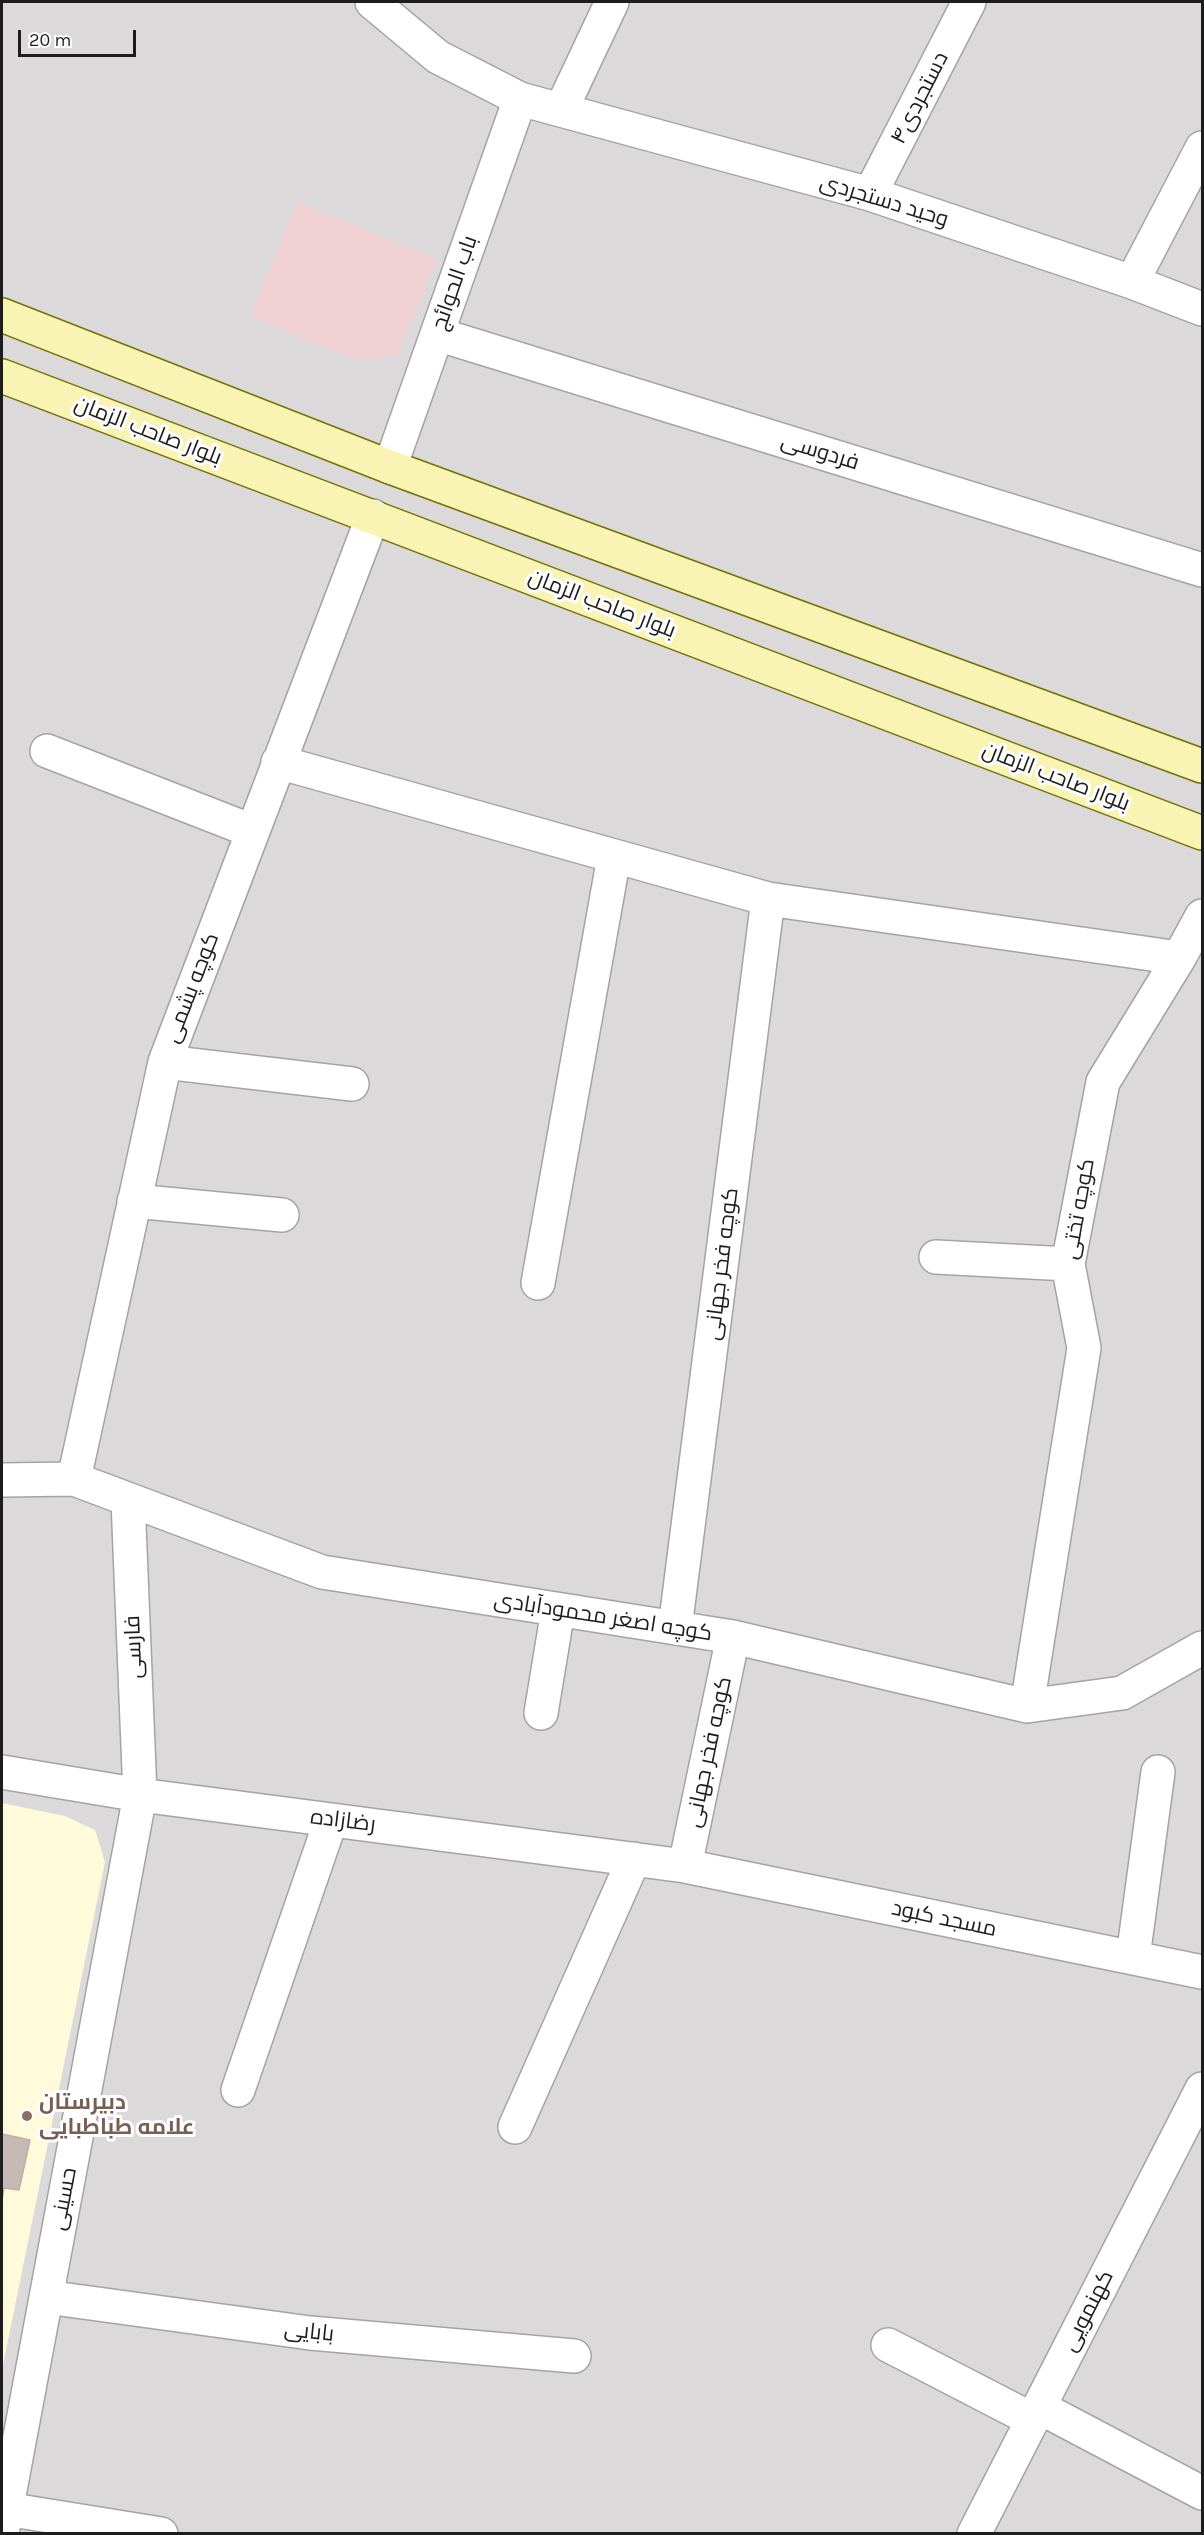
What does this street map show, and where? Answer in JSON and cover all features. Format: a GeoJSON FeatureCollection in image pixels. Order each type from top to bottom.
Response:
{"type":"FeatureCollection","features":[{"type":"Feature","properties":{"kind":"main road"},"geometry":{"type":"LineString","coordinates":[[2,315],[390,467],[1203,766]]}},
{"type":"Feature","properties":{"kind":"main road","name":"بلوار صاحب الزمان"},"geometry":{"type":"LineString","coordinates":[[2,376],[1203,832]]}},
{"type":"Feature","properties":{"kind":"street"},"geometry":{"type":"LineString","coordinates":[[372,2],[438,57],[520,99]]}},
{"type":"Feature","properties":{"kind":"street"},"geometry":{"type":"LineString","coordinates":[[561,110],[612,2]]}},
{"type":"Feature","properties":{"kind":"street","name":"دستجردی۴"},"geometry":{"type":"LineString","coordinates":[[870,194],[969,2]]}},
{"type":"Feature","properties":{"kind":"street","name":"وحید دستجردی"},"geometry":{"type":"LineString","coordinates":[[520,99],[870,194],[1132,282],[1203,309]]}},
{"type":"Feature","properties":{"kind":"street","name":"باب الحوائج"},"geometry":{"type":"LineString","coordinates":[[390,467],[520,99]]}},
{"type":"Feature","properties":{"kind":"street"},"geometry":{"type":"LineString","coordinates":[[1132,282],[1203,148]]}},
{"type":"Feature","properties":{"kind":"street","name":"فردوسی"},"geometry":{"type":"LineString","coordinates":[[437,334],[1203,570]]}},
{"type":"Feature","properties":{"kind":"street","name":"کوچه پشمی"},"geometry":{"type":"LineString","coordinates":[[74,1479],[165,1062],[373,516]]}},
{"type":"Feature","properties":{"kind":"street"},"geometry":{"type":"LineString","coordinates":[[47,751],[252,831]]}},
{"type":"Feature","properties":{"kind":"street"},"geometry":{"type":"LineString","coordinates":[[278,762],[768,899],[1179,958]]}},
{"type":"Feature","properties":{"kind":"street"},"geometry":{"type":"LineString","coordinates":[[538,1283],[614,857]]}},
{"type":"Feature","properties":{"kind":"street","name":"کوچه فخر جهانی"},"geometry":{"type":"LineString","coordinates":[[675,1628],[768,899]]}},
{"type":"Feature","properties":{"kind":"street","name":"کوچه تختی"},"geometry":{"type":"LineString","coordinates":[[1027,1706],[1084,1348],[1068,1264],[1103,1082],[1203,916]]}},
{"type":"Feature","properties":{"kind":"street"},"geometry":{"type":"LineString","coordinates":[[165,1062],[352,1084]]}},
{"type":"Feature","properties":{"kind":"street"},"geometry":{"type":"LineString","coordinates":[[134,1201],[282,1215]]}},
{"type":"Feature","properties":{"kind":"street"},"geometry":{"type":"LineString","coordinates":[[936,1257],[1068,1264]]}},
{"type":"Feature","properties":{"kind":"street","name":"کوچه اصغر محمودآبادی"},"geometry":{"type":"LineString","coordinates":[[2,1480],[74,1479],[322,1572],[733,1637],[1027,1706],[1122,1693],[1203,1648]]}},
{"type":"Feature","properties":{"kind":"street","name":"فارسی"},"geometry":{"type":"LineString","coordinates":[[128,1500],[140,1795]]}},
{"type":"Feature","properties":{"kind":"street"},"geometry":{"type":"LineString","coordinates":[[541,1713],[558,1610]]}},
{"type":"Feature","properties":{"kind":"street","name":"کوچه فخر جهانی"},"geometry":{"type":"LineString","coordinates":[[685,1866],[733,1637]]}},
{"type":"Feature","properties":{"kind":"street","name":"رضازاده"},"geometry":{"type":"LineString","coordinates":[[2,1772],[140,1795],[685,1866]]}},
{"type":"Feature","properties":{"kind":"street"},"geometry":{"type":"LineString","coordinates":[[1133,1957],[1158,1772]]}},
{"type":"Feature","properties":{"kind":"street","name":"حسینی"},"geometry":{"type":"LineString","coordinates":[[4,2521],[140,1795]]}},
{"type":"Feature","properties":{"kind":"street"},"geometry":{"type":"LineString","coordinates":[[238,2090],[331,1820]]}},
{"type":"Feature","properties":{"kind":"street"},"geometry":{"type":"LineString","coordinates":[[515,2127],[634,1859]]}},
{"type":"Feature","properties":{"kind":"street","name":"مسجد کبود"},"geometry":{"type":"LineString","coordinates":[[685,1866],[1203,1972]]}},
{"type":"Feature","properties":{"kind":"street","name":"کهنمویی"},"geometry":{"type":"LineString","coordinates":[[974,2534],[1203,2089]]}},
{"type":"Feature","properties":{"kind":"street","name":"بابایی"},"geometry":{"type":"LineString","coordinates":[[46,2297],[310,2333],[574,2356]]}},
{"type":"Feature","properties":{"kind":"street"},"geometry":{"type":"LineString","coordinates":[[888,2345],[1203,2493]]}},
{"type":"Feature","properties":{"kind":"street"},"geometry":{"type":"LineString","coordinates":[[4,2521],[161,2534]]}},
{"type":"Feature","properties":{"kind":"shaded area"},"geometry":{"type":"Polygon","coordinates":[[[2,2],[1202,2],[1202,2533],[2,2533],[2,2]]]}},
{"type":"Feature","properties":{"kind":"shaded area"},"geometry":{"type":"Polygon","coordinates":[[[297,201],[437,259],[397,355],[358,361],[250,316],[297,201]]]}},
{"type":"Feature","properties":{"kind":"shaded area","name":"دبیرستان علامه طباطبایی"},"geometry":{"type":"Polygon","coordinates":[[[2,1803],[65,1816],[95,1830],[105,1862],[2,2370],[2,1803]]]}},
{"type":"Feature","properties":{"kind":"building"},"geometry":{"type":"Polygon","coordinates":[[[2,2134],[30,2140],[19,2190],[4,2188],[2,2201],[2,2134]]]}},
{"type":"Feature","properties":{"kind":"place","name":"دبیرستان علامه طباطبایی"},"geometry":{"type":"Point","coordinates":[27,2116]}}]}
